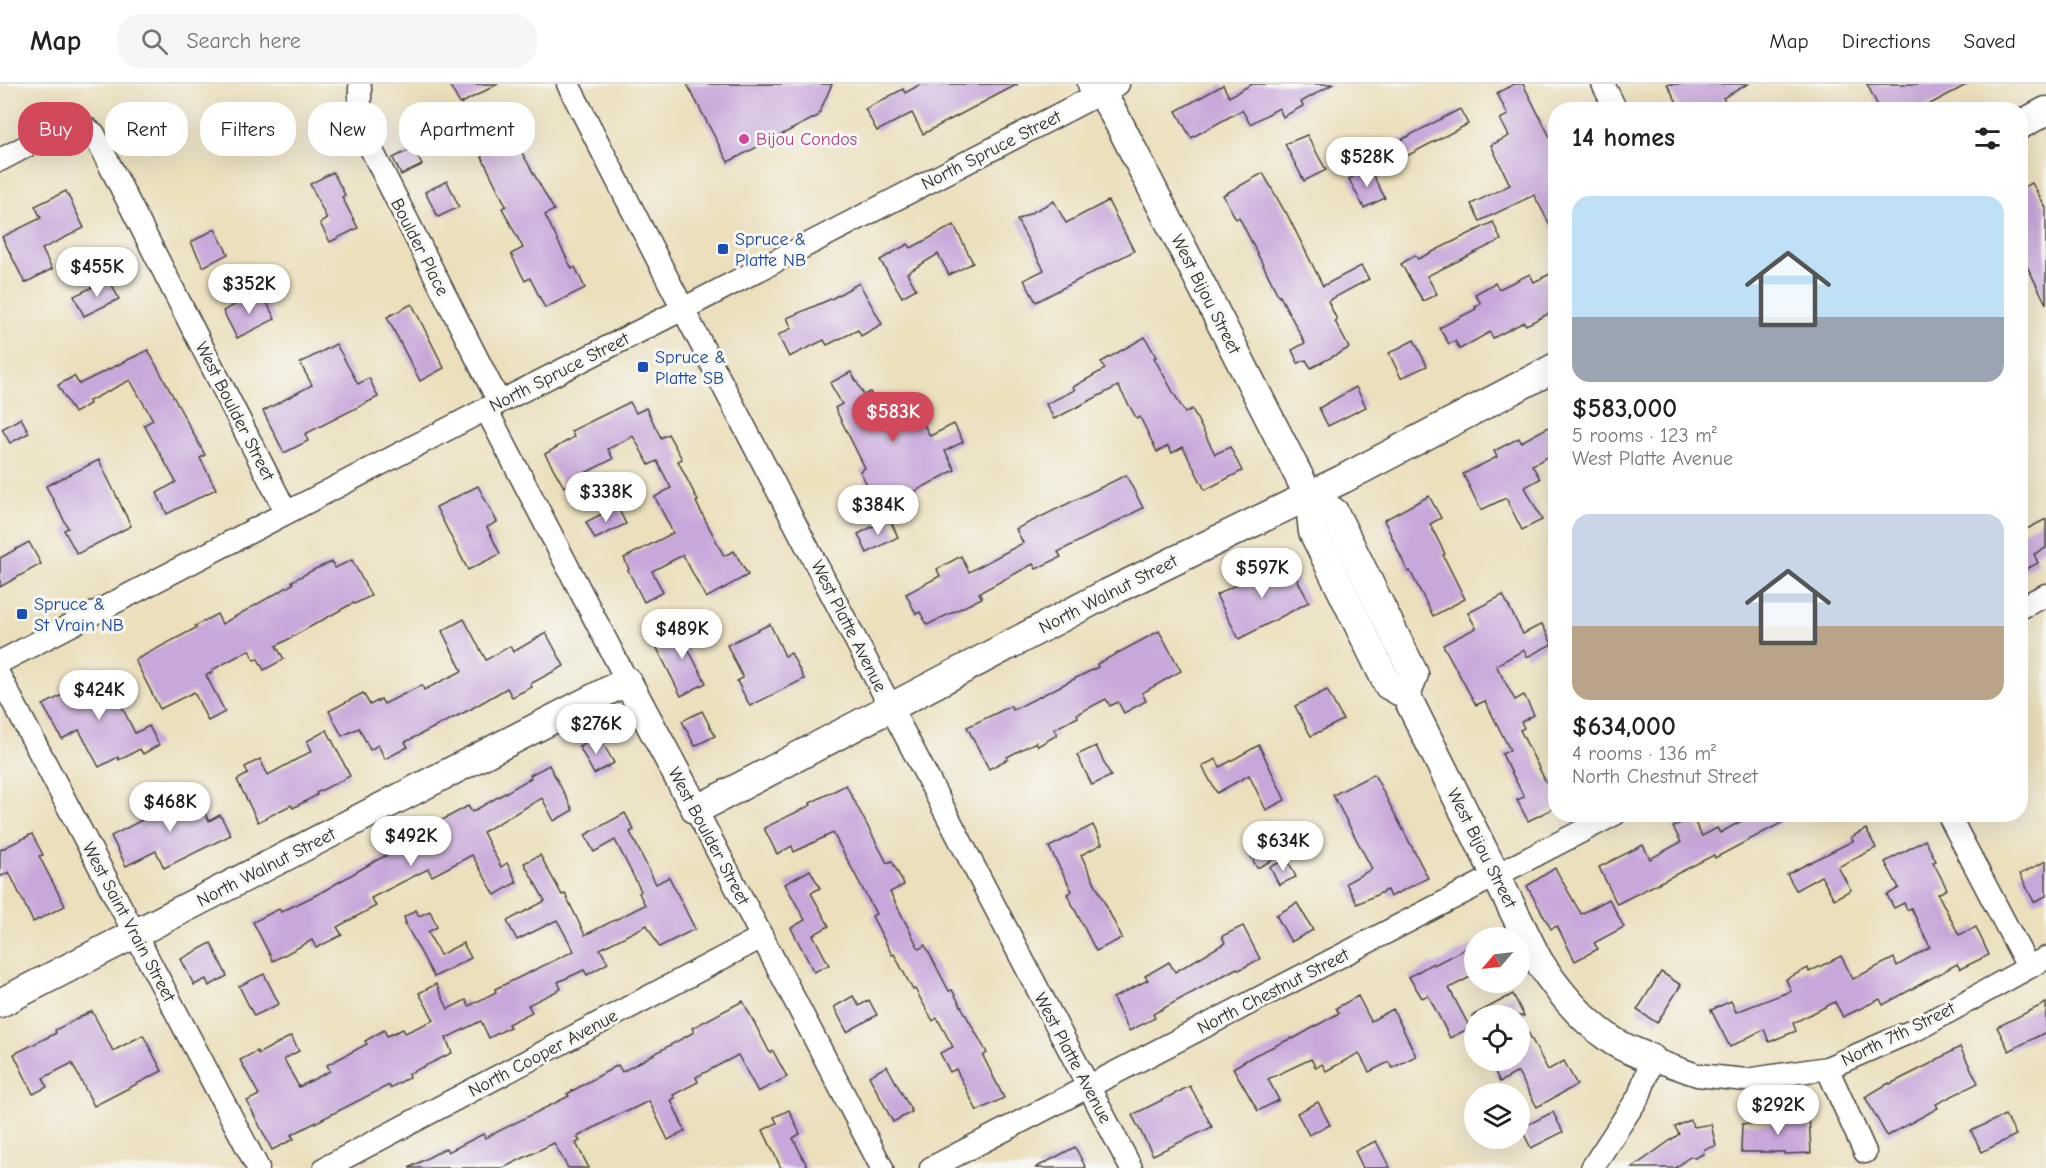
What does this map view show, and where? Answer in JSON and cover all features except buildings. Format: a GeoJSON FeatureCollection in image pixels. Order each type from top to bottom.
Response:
{"type":"FeatureCollection","features":[{"type":"Feature","properties":{"kind":"main road","name":"West Bijou Street"},"geometry":{"type":"LineString","coordinates":[[1104,86],[1309,496],[1334,512],[1414,674],[1406,695],[1538,960],[1552,982],[1581,1015],[1611,1041],[1652,1059]]}},
{"type":"Feature","properties":{"kind":"main road"},"geometry":{"type":"LineString","coordinates":[[2028,121],[2046,111]]}},
{"type":"Feature","properties":{"kind":"main road","name":"North Walnut Street"},"geometry":{"type":"LineString","coordinates":[[696,810],[1106,594],[1309,496],[1548,371]]}},
{"type":"Feature","properties":{"kind":"main road","name":"North Walnut Street"},"geometry":{"type":"LineString","coordinates":[[0,1003],[627,681]]}},
{"type":"Feature","properties":{"kind":"main road","name":"West Boulder Street"},"geometry":{"type":"LineString","coordinates":[[627,681],[696,810]]}},
{"type":"Feature","properties":{"kind":"street","name":"West Platte Avenue"},"geometry":{"type":"LineString","coordinates":[[568,84],[1131,1168]]}},
{"type":"Feature","properties":{"kind":"street"},"geometry":{"type":"LineString","coordinates":[[1603,84],[1612,102]]}},
{"type":"Feature","properties":{"kind":"street","name":"North Spruce Street"},"geometry":{"type":"LineString","coordinates":[[0,662],[286,512],[683,309],[1104,86]]}},
{"type":"Feature","properties":{"kind":"street","name":"Boulder Place"},"geometry":{"type":"LineString","coordinates":[[360,88],[360,127],[492,406]]}},
{"type":"Feature","properties":{"kind":"street","name":"West Boulder Street"},"geometry":{"type":"LineString","coordinates":[[0,160],[61,128],[80,124],[94,134],[286,512]]}},
{"type":"Feature","properties":{"kind":"street","name":"West Boulder Street"},"geometry":{"type":"LineString","coordinates":[[492,406],[627,681]]}},
{"type":"Feature","properties":{"kind":"street"},"geometry":{"type":"LineString","coordinates":[[2028,604],[2046,595]]}},
{"type":"Feature","properties":{"kind":"street","name":"West Saint Vrain Street"},"geometry":{"type":"LineString","coordinates":[[0,677],[258,1168]]}},
{"type":"Feature","properties":{"kind":"street","name":"West Boulder Street"},"geometry":{"type":"LineString","coordinates":[[696,810],[882,1168]]}},
{"type":"Feature","properties":{"kind":"street","name":"North Chestnut Street"},"geometry":{"type":"LineString","coordinates":[[931,1168],[1599,822]]}},
{"type":"Feature","properties":{"kind":"street"},"geometry":{"type":"LineString","coordinates":[[1953,822],[2037,962]]}},
{"type":"Feature","properties":{"kind":"street","name":"North Cooper Avenue"},"geometry":{"type":"LineString","coordinates":[[325,1168],[762,937]]}},
{"type":"Feature","properties":{"kind":"street","name":"North 7th Street"},"geometry":{"type":"LineString","coordinates":[[1652,1059],[1697,1076],[1746,1080],[1827,1068],[1917,1029],[2037,962]]}},
{"type":"Feature","properties":{"kind":"street"},"geometry":{"type":"LineString","coordinates":[[1592,1168],[1639,1096],[1652,1059]]}},
{"type":"Feature","properties":{"kind":"street"},"geometry":{"type":"LineString","coordinates":[[1827,1068],[1865,1152]]}},
{"type":"Feature","properties":{"kind":"place","name":"Bijou Condos"},"geometry":{"type":"Point","coordinates":[744,139]}},
{"type":"Feature","properties":{"kind":"place","name":"Spruce & Platte NB"},"geometry":{"type":"Point","coordinates":[723,249]}},
{"type":"Feature","properties":{"kind":"place","name":"Spruce & Platte SB"},"geometry":{"type":"Point","coordinates":[643,367]}},
{"type":"Feature","properties":{"kind":"place","name":"Spruce & St Vrain NB"},"geometry":{"type":"Point","coordinates":[22,614]}}]}
